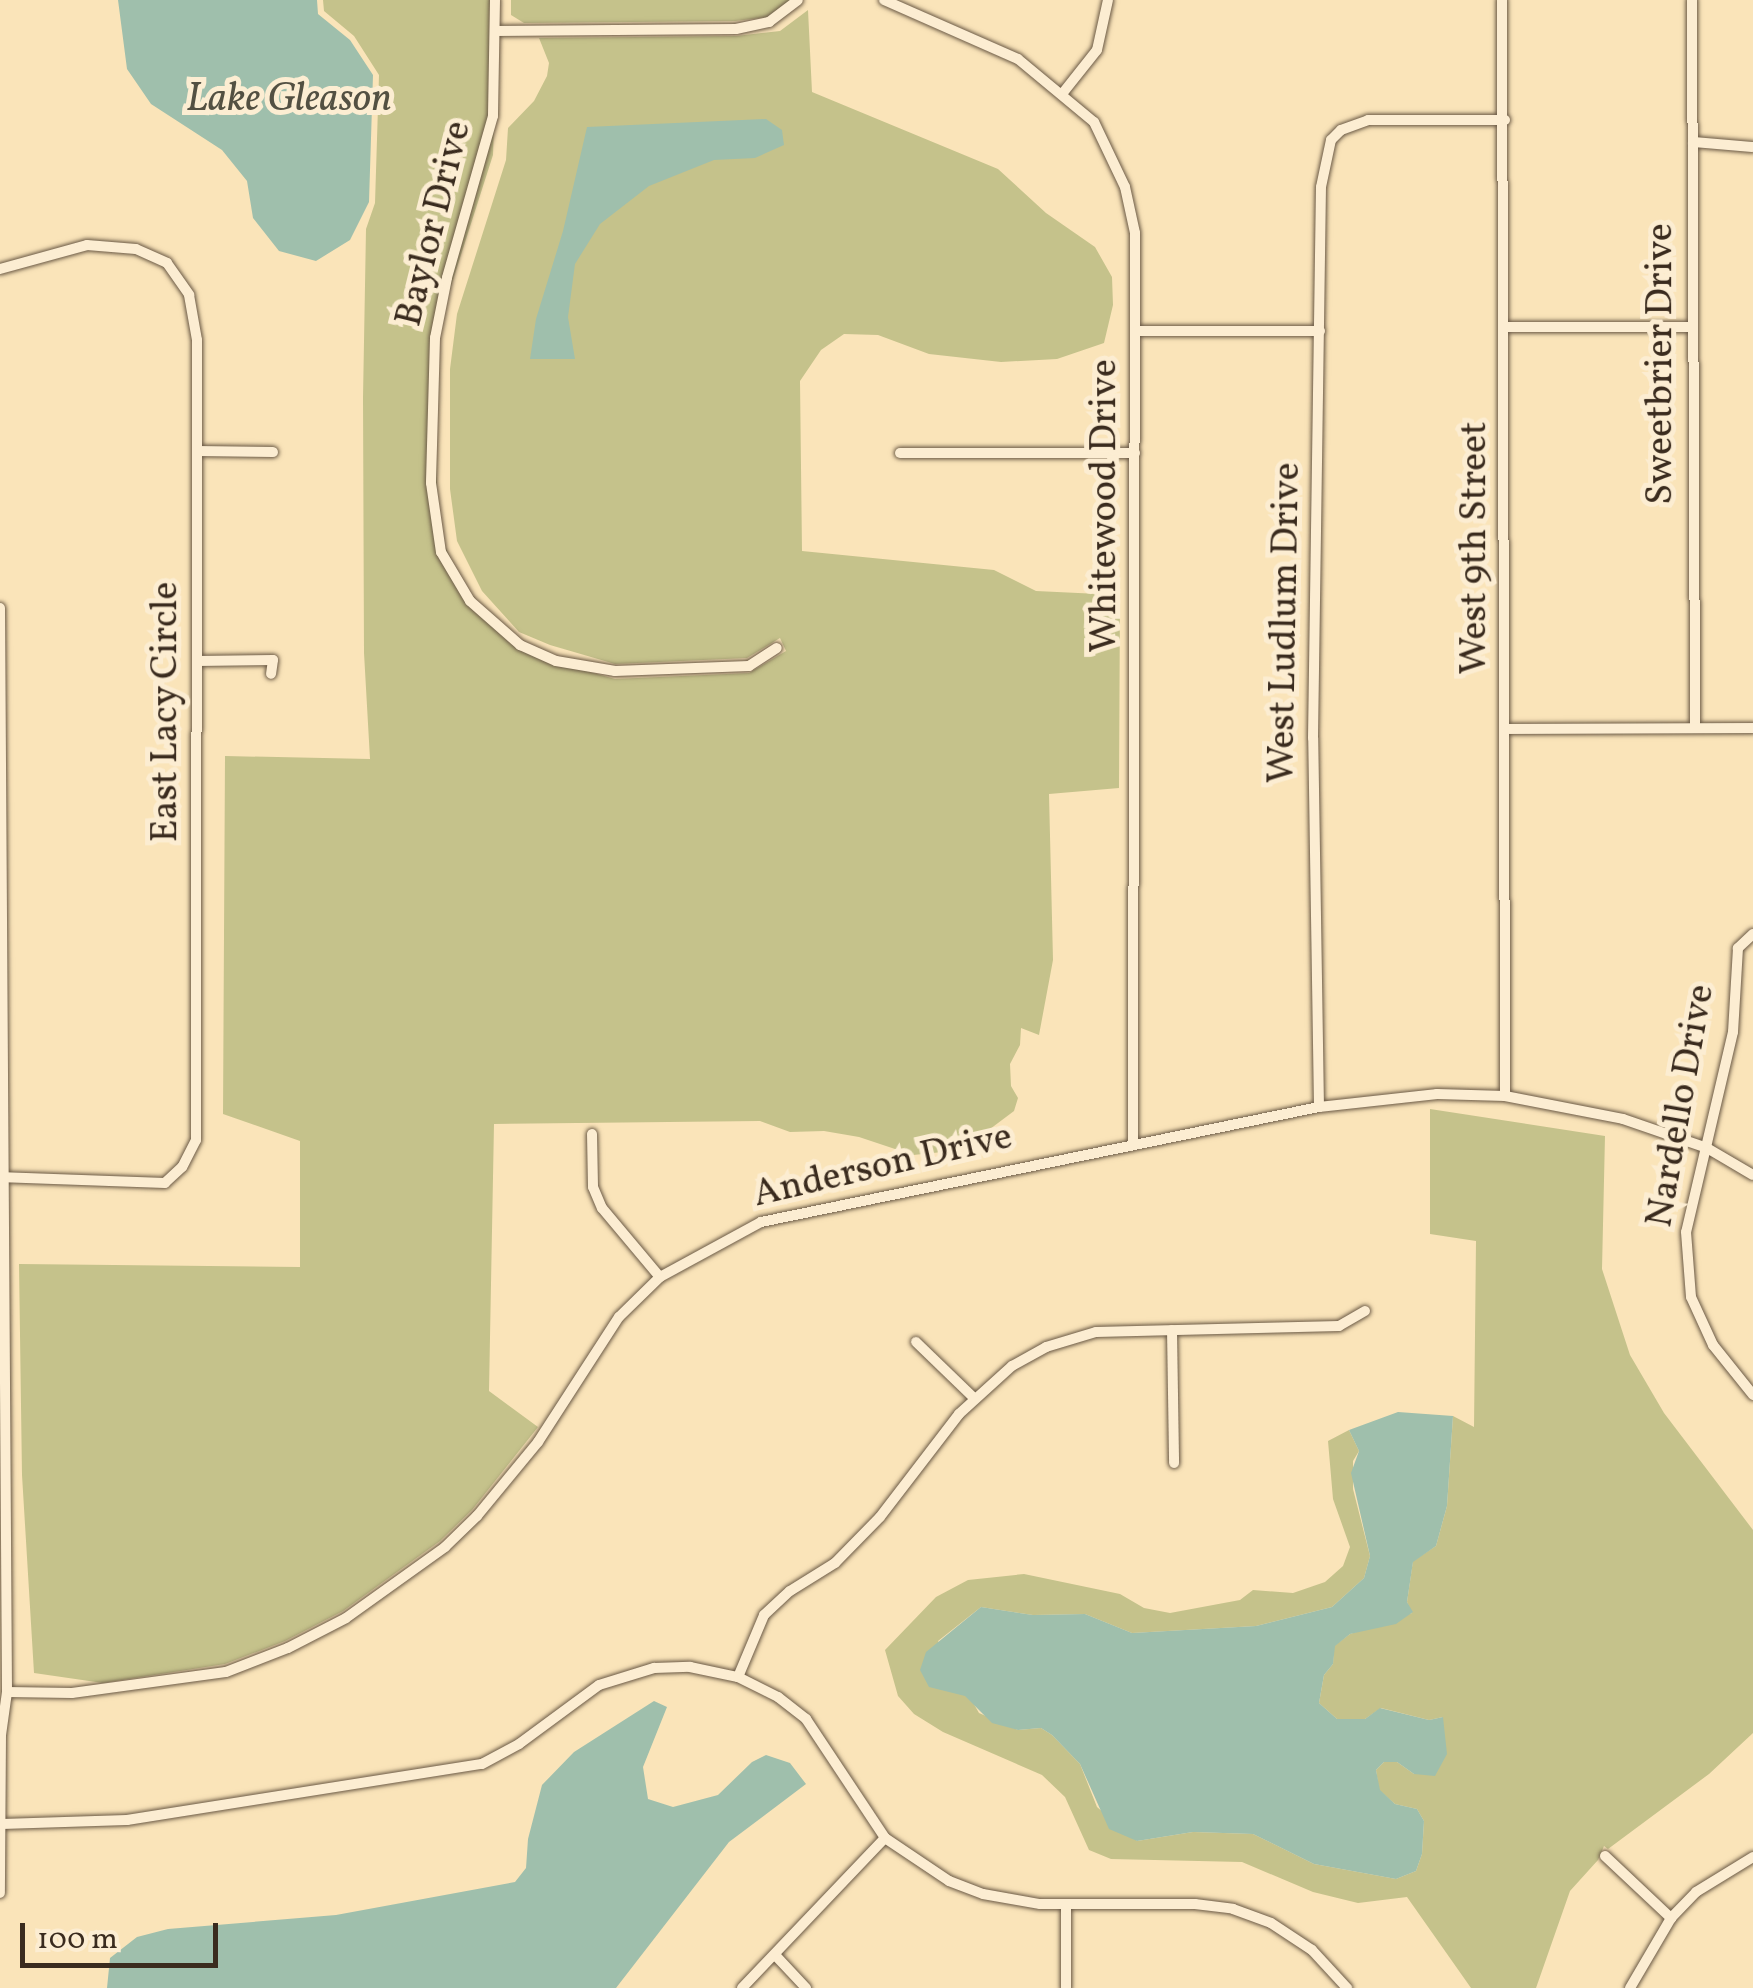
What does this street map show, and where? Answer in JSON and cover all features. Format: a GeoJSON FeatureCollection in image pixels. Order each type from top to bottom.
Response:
{"type":"FeatureCollection","features":[{"type":"Feature","properties":{"kind":"street","name":"Baylor Drive"},"geometry":{"type":"LineString","coordinates":[[495,0],[493,116],[446,278],[435,338],[431,482],[441,552],[470,602],[520,645],[556,661],[614,672],[748,666],[777,648]]}},
{"type":"Feature","properties":{"kind":"street"},"geometry":{"type":"LineString","coordinates":[[495,31],[736,29],[770,22],[798,0]]}},
{"type":"Feature","properties":{"kind":"street","name":"Whitewood Drive"},"geometry":{"type":"LineString","coordinates":[[884,0],[1018,58],[1094,122],[1125,187],[1135,234],[1137,331],[1134,1143]]}},
{"type":"Feature","properties":{"kind":"street"},"geometry":{"type":"LineString","coordinates":[[1062,94],[1096,50],[1108,0]]}},
{"type":"Feature","properties":{"kind":"street","name":"West 9th Street"},"geometry":{"type":"LineString","coordinates":[[1502,0],[1506,327],[1505,1096]]}},
{"type":"Feature","properties":{"kind":"street","name":"Sweetbrier Drive"},"geometry":{"type":"LineString","coordinates":[[1692,0],[1694,728]]}},
{"type":"Feature","properties":{"kind":"street","name":"West Ludlum Drive"},"geometry":{"type":"LineString","coordinates":[[1319,1107],[1313,738],[1320,187],[1331,140],[1341,130],[1368,120],[1505,120]]}},
{"type":"Feature","properties":{"kind":"street"},"geometry":{"type":"LineString","coordinates":[[1693,142],[1753,147]]}},
{"type":"Feature","properties":{"kind":"street","name":"East Lacy Circle"},"geometry":{"type":"LineString","coordinates":[[0,268],[87,246],[136,249],[167,263],[194,311],[197,451],[196,1140],[182,1167],[165,1182],[6,1177]]}},
{"type":"Feature","properties":{"kind":"street"},"geometry":{"type":"LineString","coordinates":[[1506,327],[1690,327]]}},
{"type":"Feature","properties":{"kind":"street"},"geometry":{"type":"LineString","coordinates":[[1137,331],[1320,331]]}},
{"type":"Feature","properties":{"kind":"street"},"geometry":{"type":"LineString","coordinates":[[197,451],[273,452]]}},
{"type":"Feature","properties":{"kind":"street"},"geometry":{"type":"LineString","coordinates":[[900,453],[1135,453]]}},
{"type":"Feature","properties":{"kind":"street"},"geometry":{"type":"LineString","coordinates":[[0,608],[7,1692],[0,1735],[0,1892]]}},
{"type":"Feature","properties":{"kind":"street"},"geometry":{"type":"LineString","coordinates":[[197,660],[273,660],[271,674]]}},
{"type":"Feature","properties":{"kind":"street"},"geometry":{"type":"LineString","coordinates":[[1506,729],[1753,728]]}},
{"type":"Feature","properties":{"kind":"street","name":"Nardello Drive"},"geometry":{"type":"LineString","coordinates":[[1753,934],[1738,948],[1733,1032],[1686,1232],[1691,1297],[1713,1345],[1753,1395]]}},
{"type":"Feature","properties":{"kind":"street","name":"Anderson Drive"},"geometry":{"type":"LineString","coordinates":[[7,1692],[72,1694],[226,1672],[288,1648],[382,1596],[477,1516],[538,1442],[618,1316],[660,1277],[720,1240],[797,1211],[1319,1107],[1437,1094],[1505,1096],[1623,1119],[1707,1148],[1753,1175]]}},
{"type":"Feature","properties":{"kind":"street"},"geometry":{"type":"LineString","coordinates":[[592,1134],[594,1187],[602,1208],[660,1277]]}},
{"type":"Feature","properties":{"kind":"street"},"geometry":{"type":"LineString","coordinates":[[738,1677],[764,1614],[790,1591],[835,1562],[880,1518],[974,1398],[1012,1366],[1071,1338],[1125,1328],[1338,1326],[1365,1311]]}},
{"type":"Feature","properties":{"kind":"street"},"geometry":{"type":"LineString","coordinates":[[1172,1330],[1174,1463]]}},
{"type":"Feature","properties":{"kind":"street"},"geometry":{"type":"LineString","coordinates":[[916,1342],[974,1398]]}},
{"type":"Feature","properties":{"kind":"street"},"geometry":{"type":"LineString","coordinates":[[2,1824],[128,1820],[450,1771],[500,1756],[580,1696],[616,1678],[672,1667],[738,1677],[778,1697],[806,1720],[885,1838],[949,1881],[983,1894],[1066,1906],[1195,1904],[1233,1909],[1271,1923],[1312,1950],[1348,1988]]}},
{"type":"Feature","properties":{"kind":"street"},"geometry":{"type":"LineString","coordinates":[[742,1988],[885,1838]]}},
{"type":"Feature","properties":{"kind":"street"},"geometry":{"type":"LineString","coordinates":[[1605,1856],[1671,1918]]}},
{"type":"Feature","properties":{"kind":"street"},"geometry":{"type":"LineString","coordinates":[[1630,1988],[1671,1918],[1696,1892],[1753,1856]]}},
{"type":"Feature","properties":{"kind":"street"},"geometry":{"type":"LineString","coordinates":[[1066,1906],[1066,1988]]}},
{"type":"Feature","properties":{"kind":"street"},"geometry":{"type":"LineString","coordinates":[[776,1956],[806,1988]]}},
{"type":"Feature","properties":{"kind":"shaded area"},"geometry":{"type":"Polygon","coordinates":[[[323,0],[498,0],[493,155],[443,311],[436,369],[437,489],[444,544],[471,600],[511,644],[547,660],[615,679],[749,673],[786,651],[780,638],[747,658],[615,664],[550,645],[519,632],[482,591],[457,541],[450,489],[450,369],[457,314],[506,160],[508,128],[534,101],[547,76],[549,63],[539,38],[736,36],[780,31],[808,10],[812,92],[998,169],[1046,213],[1095,247],[1112,277],[1113,305],[1104,343],[1057,359],[1001,362],[929,354],[878,335],[844,334],[821,350],[800,381],[802,551],[994,570],[1036,591],[1120,595],[1119,788],[1049,794],[1053,960],[1039,1035],[1021,1028],[1020,1045],[1010,1064],[1011,1086],[1018,1098],[1014,1111],[962,1150],[913,1155],[859,1137],[824,1131],[790,1132],[760,1121],[494,1124],[489,1391],[538,1427],[472,1510],[440,1541],[343,1611],[285,1641],[225,1664],[103,1683],[34,1673],[22,1475],[19,1264],[300,1267],[300,1141],[223,1114],[225,756],[370,759],[364,653],[363,398],[366,229],[375,203],[379,75],[354,36],[324,11],[323,0]]]}},
{"type":"Feature","properties":{"kind":"shaded area"},"geometry":{"type":"Polygon","coordinates":[[[511,0],[797,0],[777,16],[735,21],[524,23],[511,15],[511,0]]]}},
{"type":"Feature","properties":{"kind":"shaded area"},"geometry":{"type":"Polygon","coordinates":[[[1430,1109],[1605,1136],[1602,1269],[1630,1355],[1664,1413],[1753,1530],[1753,1733],[1709,1774],[1608,1849],[1604,1846],[1598,1860],[1570,1891],[1536,1988],[1471,1988],[1407,1897],[1358,1903],[1313,1892],[1242,1862],[1111,1859],[1089,1850],[1065,1797],[1042,1775],[943,1732],[914,1714],[898,1696],[885,1650],[936,1597],[968,1580],[1024,1574],[1120,1594],[1144,1608],[1170,1613],[1240,1600],[1253,1590],[1293,1593],[1325,1582],[1343,1566],[1350,1547],[1333,1499],[1328,1441],[1349,1430],[1359,1451],[1353,1461],[1353,1489],[1370,1556],[1364,1578],[1332,1607],[1256,1626],[1132,1633],[1085,1614],[1033,1615],[981,1607],[938,1641],[979,1713],[1018,1730],[1041,1728],[1052,1735],[1080,1764],[1097,1807],[1137,1841],[1193,1832],[1253,1834],[1314,1864],[1396,1879],[1416,1871],[1422,1854],[1424,1821],[1417,1809],[1395,1804],[1379,1790],[1376,1770],[1384,1762],[1397,1762],[1414,1774],[1443,1717],[1429,1720],[1381,1708],[1365,1719],[1337,1719],[1319,1703],[1324,1675],[1333,1664],[1334,1646],[1350,1634],[1412,1613],[1407,1602],[1413,1561],[1436,1546],[1447,1506],[1453,1416],[1474,1427],[1476,1241],[1430,1234],[1430,1109]]]}},
{"type":"Feature","properties":{"kind":"water","name":"Lake Gleason"},"geometry":{"type":"Polygon","coordinates":[[[118,0],[317,0],[318,14],[350,40],[373,75],[369,202],[350,240],[316,261],[279,251],[253,218],[247,181],[222,150],[151,104],[127,69],[118,0]]]}},
{"type":"Feature","properties":{"kind":"water"},"geometry":{"type":"Polygon","coordinates":[[[766,119],[782,130],[784,145],[755,158],[714,160],[649,186],[600,224],[575,264],[568,317],[575,359],[530,359],[536,319],[563,231],[587,127],[766,119]]]}},
{"type":"Feature","properties":{"kind":"water"},"geometry":{"type":"Polygon","coordinates":[[[1398,1412],[1453,1416],[1447,1506],[1436,1546],[1413,1562],[1407,1602],[1413,1612],[1396,1624],[1350,1634],[1335,1646],[1319,1703],[1337,1719],[1365,1719],[1380,1708],[1429,1720],[1443,1717],[1447,1754],[1435,1776],[1414,1774],[1397,1762],[1384,1762],[1376,1770],[1380,1790],[1395,1804],[1417,1809],[1424,1821],[1422,1854],[1416,1871],[1396,1879],[1314,1864],[1253,1834],[1193,1832],[1137,1841],[1109,1829],[1080,1764],[1052,1735],[1041,1728],[1018,1730],[992,1723],[965,1696],[929,1687],[920,1670],[926,1652],[981,1607],[1033,1615],[1085,1614],[1132,1633],[1256,1626],[1332,1607],[1364,1578],[1370,1556],[1351,1473],[1359,1451],[1349,1430],[1398,1412]]]}},
{"type":"Feature","properties":{"kind":"water"},"geometry":{"type":"Polygon","coordinates":[[[654,1701],[667,1707],[643,1767],[648,1799],[673,1807],[718,1795],[752,1762],[766,1755],[790,1763],[806,1784],[729,1842],[616,1988],[107,1988],[110,1958],[137,1937],[168,1929],[336,1915],[515,1882],[526,1868],[528,1839],[542,1785],[574,1752],[654,1701]]]}}]}
